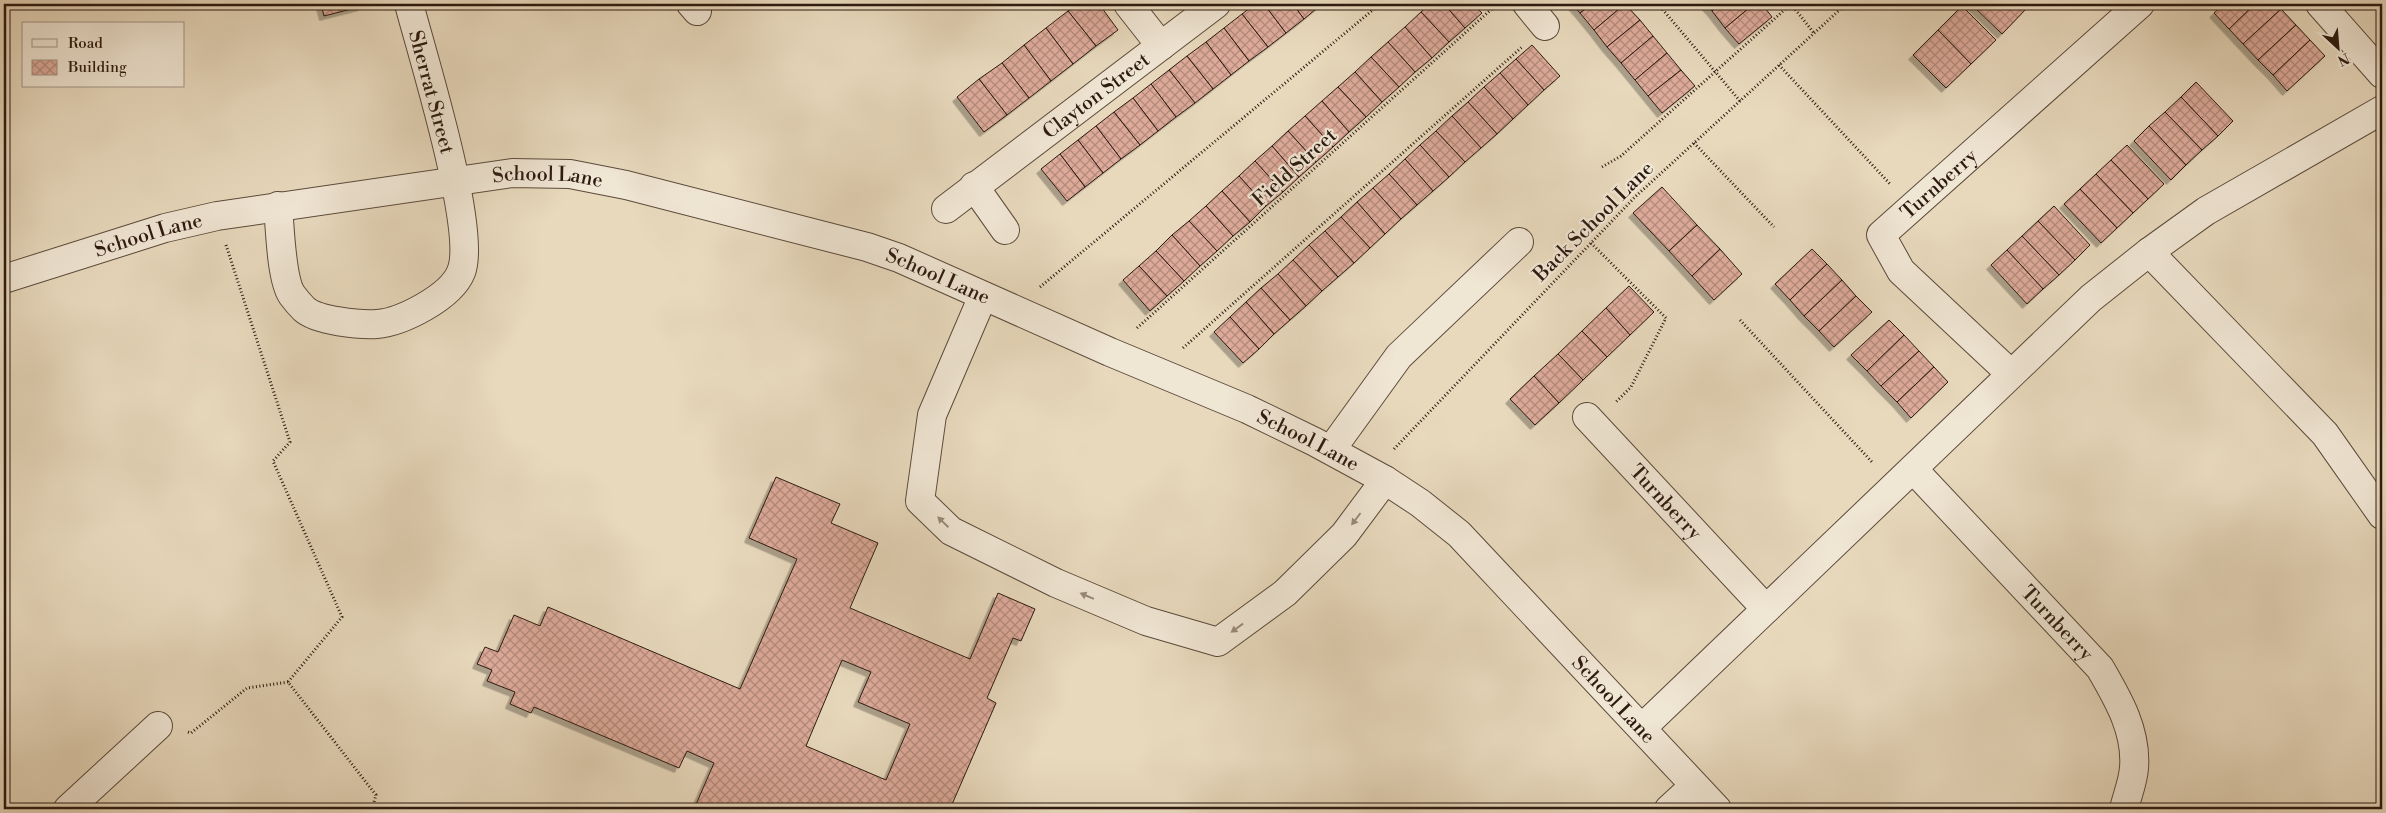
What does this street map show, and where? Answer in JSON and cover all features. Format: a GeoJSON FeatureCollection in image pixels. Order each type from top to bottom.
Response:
{"type":"FeatureCollection","features":[{"type":"Feature","properties":{"kind":"street","name":"Sherrat Street"},"geometry":{"type":"LineString","coordinates":[[278,206],[284,269],[290,293],[305,310],[330,320],[378,324],[422,309],[446,293],[461,272],[465,250],[464,233],[455,180],[409,4]]}},
{"type":"Feature","properties":{"kind":"street"},"geometry":{"type":"LineString","coordinates":[[1128,4],[1161,46]]}},
{"type":"Feature","properties":{"kind":"street","name":"Clayton Street"},"geometry":{"type":"LineString","coordinates":[[946,210],[974,186],[1216,4]]}},
{"type":"Feature","properties":{"kind":"street"},"geometry":{"type":"LineString","coordinates":[[1526,4],[1545,26]]}},
{"type":"Feature","properties":{"kind":"street","name":"Turnberry"},"geometry":{"type":"LineString","coordinates":[[2011,374],[1902,271],[1881,235],[2140,4]]}},
{"type":"Feature","properties":{"kind":"street"},"geometry":{"type":"LineString","coordinates":[[2320,4],[2382,74]]}},
{"type":"Feature","properties":{"kind":"street"},"geometry":{"type":"LineString","coordinates":[[1642,728],[2091,298],[2148,252],[2206,211],[2382,110]]}},
{"type":"Feature","properties":{"kind":"street","name":"School Lane"},"geometry":{"type":"LineString","coordinates":[[4,278],[156,231],[217,216],[512,173],[570,174],[626,185],[867,247],[1247,409],[1379,476],[1420,503],[1459,534],[1717,809]]}},
{"type":"Feature","properties":{"kind":"street"},"geometry":{"type":"LineString","coordinates":[[974,186],[1005,230]]}},
{"type":"Feature","properties":{"kind":"street"},"geometry":{"type":"LineString","coordinates":[[1331,450],[1399,356],[1519,242]]}},
{"type":"Feature","properties":{"kind":"street"},"geometry":{"type":"LineString","coordinates":[[2148,252],[2325,434],[2382,516]]}},
{"type":"Feature","properties":{"kind":"street"},"geometry":{"type":"LineString","coordinates":[[983,296],[932,415],[920,501],[951,531],[1056,584],[1146,621],[1218,642],[1292,586],[1344,535],[1379,476]]}},
{"type":"Feature","properties":{"kind":"street","name":"Turnberry"},"geometry":{"type":"LineString","coordinates":[[1591,421],[1766,609]]}},
{"type":"Feature","properties":{"kind":"street","name":"Turnberry"},"geometry":{"type":"LineString","coordinates":[[1904,478],[2100,668],[2120,704],[2133,737],[2134,769],[2124,809]]}},
{"type":"Feature","properties":{"kind":"street"},"geometry":{"type":"LineString","coordinates":[[68,809],[158,726]]}},
{"type":"Feature","properties":{"kind":"street"},"geometry":{"type":"LineString","coordinates":[[1669,809],[1694,786]]}},
{"type":"Feature","properties":{"kind":"path"},"geometry":{"type":"LineString","coordinates":[[1013,309],[1380,4]]}},
{"type":"Feature","properties":{"kind":"path","name":"Field Street"},"geometry":{"type":"LineString","coordinates":[[1110,352],[1497,4]]}},
{"type":"Feature","properties":{"kind":"path"},"geometry":{"type":"LineString","coordinates":[[1658,4],[1740,101]]}},
{"type":"Feature","properties":{"kind":"path"},"geometry":{"type":"LineString","coordinates":[[1602,167],[1621,156],[1791,4],[1814,33]]}},
{"type":"Feature","properties":{"kind":"path","name":"Back School Lane"},"geometry":{"type":"LineString","coordinates":[[1379,476],[1635,197],[1846,4]]}},
{"type":"Feature","properties":{"kind":"path"},"geometry":{"type":"LineString","coordinates":[[1157,372],[1545,26]]}},
{"type":"Feature","properties":{"kind":"path"},"geometry":{"type":"LineString","coordinates":[[1779,65],[1912,207]]}},
{"type":"Feature","properties":{"kind":"path"},"geometry":{"type":"LineString","coordinates":[[1694,143],[1774,227]]}},
{"type":"Feature","properties":{"kind":"path"},"geometry":{"type":"LineString","coordinates":[[158,726],[191,733],[247,688],[288,682],[342,617],[273,461],[290,442],[217,216]]}},
{"type":"Feature","properties":{"kind":"path"},"geometry":{"type":"LineString","coordinates":[[1591,243],[1666,318],[1631,387],[1591,421]]}},
{"type":"Feature","properties":{"kind":"path"},"geometry":{"type":"LineString","coordinates":[[1740,320],[1904,478]]}},
{"type":"Feature","properties":{"kind":"path"},"geometry":{"type":"LineString","coordinates":[[288,682],[376,795],[372,809]]}},
{"type":"Feature","properties":{"kind":"building"},"geometry":{"type":"Polygon","coordinates":[[[321,4],[362,4],[363,6],[324,16],[321,4]]]}},
{"type":"Feature","properties":{"kind":"building"},"geometry":{"type":"Polygon","coordinates":[[[1078,4],[1099,4],[1118,30],[1096,46],[1068,11],[1078,4]]]}},
{"type":"Feature","properties":{"kind":"building"},"geometry":{"type":"Polygon","coordinates":[[[1255,4],[1264,4],[1286,33],[1268,47],[1242,14],[1255,4]]]}},
{"type":"Feature","properties":{"kind":"building"},"geometry":{"type":"Polygon","coordinates":[[[1264,4],[1293,4],[1304,19],[1286,33],[1264,4]]]}},
{"type":"Feature","properties":{"kind":"building"},"geometry":{"type":"Polygon","coordinates":[[[1293,4],[1322,4],[1304,19],[1293,4]]]}},
{"type":"Feature","properties":{"kind":"building"},"geometry":{"type":"Polygon","coordinates":[[[1430,4],[1444,4],[1465,28],[1449,42],[1421,12],[1430,4]]]}},
{"type":"Feature","properties":{"kind":"building"},"geometry":{"type":"Polygon","coordinates":[[[1444,4],[1473,4],[1482,13],[1465,28],[1444,4]]]}},
{"type":"Feature","properties":{"kind":"building"},"geometry":{"type":"Polygon","coordinates":[[[1572,4],[1592,4],[1580,13],[1572,4]]]}},
{"type":"Feature","properties":{"kind":"building"},"geometry":{"type":"Polygon","coordinates":[[[1592,4],[1625,4],[1594,30],[1580,13],[1592,4]]]}},
{"type":"Feature","properties":{"kind":"building"},"geometry":{"type":"Polygon","coordinates":[[[1625,4],[1640,20],[1607,47],[1594,30],[1625,4]]]}},
{"type":"Feature","properties":{"kind":"building"},"geometry":{"type":"Polygon","coordinates":[[[1705,4],[1721,4],[1712,11],[1705,4]]]}},
{"type":"Feature","properties":{"kind":"building"},"geometry":{"type":"Polygon","coordinates":[[[1721,4],[1754,4],[1725,28],[1712,11],[1721,4]]]}},
{"type":"Feature","properties":{"kind":"building"},"geometry":{"type":"Polygon","coordinates":[[[1754,4],[1762,4],[1772,17],[1739,44],[1725,28],[1754,4]]]}},
{"type":"Feature","properties":{"kind":"building"},"geometry":{"type":"Polygon","coordinates":[[[1971,4],[2021,4],[2026,9],[2002,34],[1971,4]]]}},
{"type":"Feature","properties":{"kind":"building"},"geometry":{"type":"Polygon","coordinates":[[[2224,4],[2255,4],[2229,29],[2214,13],[2224,4]]]}},
{"type":"Feature","properties":{"kind":"building"},"geometry":{"type":"Polygon","coordinates":[[[2255,4],[2276,4],[2281,9],[2243,44],[2229,29],[2255,4]]]}},
{"type":"Feature","properties":{"kind":"building"},"geometry":{"type":"Polygon","coordinates":[[[1962,6],[1996,40],[1971,64],[1938,30],[1962,6]]]}},
{"type":"Feature","properties":{"kind":"building"},"geometry":{"type":"Polygon","coordinates":[[[2281,9],[2296,25],[2258,60],[2243,44],[2281,9]]]}},
{"type":"Feature","properties":{"kind":"building"},"geometry":{"type":"Polygon","coordinates":[[[1068,11],[1096,46],[1073,64],[1046,28],[1068,11]]]}},
{"type":"Feature","properties":{"kind":"building"},"geometry":{"type":"Polygon","coordinates":[[[1421,12],[1449,42],[1432,58],[1405,27],[1421,12]]]}},
{"type":"Feature","properties":{"kind":"building"},"geometry":{"type":"Polygon","coordinates":[[[1242,14],[1268,47],[1249,61],[1224,28],[1242,14]]]}},
{"type":"Feature","properties":{"kind":"building"},"geometry":{"type":"Polygon","coordinates":[[[1640,20],[1653,36],[1621,63],[1607,47],[1640,20]]]}},
{"type":"Feature","properties":{"kind":"building"},"geometry":{"type":"Polygon","coordinates":[[[2296,25],[2310,40],[2273,75],[2258,60],[2296,25]]]}},
{"type":"Feature","properties":{"kind":"building"},"geometry":{"type":"Polygon","coordinates":[[[1405,27],[1432,58],[1415,72],[1388,42],[1405,27]]]}},
{"type":"Feature","properties":{"kind":"building"},"geometry":{"type":"Polygon","coordinates":[[[1046,28],[1073,64],[1051,81],[1024,45],[1046,28]]]}},
{"type":"Feature","properties":{"kind":"building"},"geometry":{"type":"Polygon","coordinates":[[[1224,28],[1249,61],[1231,75],[1206,42],[1224,28]]]}},
{"type":"Feature","properties":{"kind":"building"},"geometry":{"type":"Polygon","coordinates":[[[1938,30],[1971,64],[1946,88],[1913,55],[1938,30]]]}},
{"type":"Feature","properties":{"kind":"building"},"geometry":{"type":"Polygon","coordinates":[[[1653,36],[1667,53],[1635,80],[1621,63],[1653,36]]]}},
{"type":"Feature","properties":{"kind":"building"},"geometry":{"type":"Polygon","coordinates":[[[2310,40],[2325,56],[2287,91],[2273,75],[2310,40]]]}},
{"type":"Feature","properties":{"kind":"building"},"geometry":{"type":"Polygon","coordinates":[[[1206,42],[1231,75],[1213,89],[1187,56],[1206,42]]]}},
{"type":"Feature","properties":{"kind":"building"},"geometry":{"type":"Polygon","coordinates":[[[1388,42],[1415,72],[1399,87],[1371,57],[1388,42]]]}},
{"type":"Feature","properties":{"kind":"building"},"geometry":{"type":"Polygon","coordinates":[[[1024,45],[1051,81],[1029,98],[1002,63],[1024,45]]]}},
{"type":"Feature","properties":{"kind":"building"},"geometry":{"type":"Polygon","coordinates":[[[1532,45],[1560,76],[1544,90],[1516,59],[1532,45]]]}},
{"type":"Feature","properties":{"kind":"building"},"geometry":{"type":"Polygon","coordinates":[[[1667,53],[1681,70],[1648,96],[1635,80],[1667,53]]]}},
{"type":"Feature","properties":{"kind":"building"},"geometry":{"type":"Polygon","coordinates":[[[1187,56],[1213,89],[1195,103],[1169,70],[1187,56]]]}},
{"type":"Feature","properties":{"kind":"building"},"geometry":{"type":"Polygon","coordinates":[[[1371,57],[1399,87],[1382,102],[1355,72],[1371,57]]]}},
{"type":"Feature","properties":{"kind":"building"},"geometry":{"type":"Polygon","coordinates":[[[1516,59],[1544,90],[1528,105],[1500,73],[1516,59]]]}},
{"type":"Feature","properties":{"kind":"building"},"geometry":{"type":"Polygon","coordinates":[[[1002,63],[1029,98],[1007,115],[979,79],[1002,63]]]}},
{"type":"Feature","properties":{"kind":"building"},"geometry":{"type":"Polygon","coordinates":[[[1169,70],[1195,103],[1176,117],[1151,84],[1169,70]]]}},
{"type":"Feature","properties":{"kind":"building"},"geometry":{"type":"Polygon","coordinates":[[[1681,70],[1695,86],[1662,113],[1648,96],[1681,70]]]}},
{"type":"Feature","properties":{"kind":"building"},"geometry":{"type":"Polygon","coordinates":[[[1355,72],[1382,102],[1366,117],[1338,87],[1355,72]]]}},
{"type":"Feature","properties":{"kind":"building"},"geometry":{"type":"Polygon","coordinates":[[[1500,73],[1528,105],[1513,119],[1484,87],[1500,73]]]}},
{"type":"Feature","properties":{"kind":"building"},"geometry":{"type":"Polygon","coordinates":[[[979,79],[1007,115],[984,132],[957,97],[979,79]]]}},
{"type":"Feature","properties":{"kind":"building"},"geometry":{"type":"Polygon","coordinates":[[[2196,82],[2233,121],[2218,136],[2181,97],[2196,82]]]}},
{"type":"Feature","properties":{"kind":"building"},"geometry":{"type":"Polygon","coordinates":[[[1151,84],[1176,117],[1158,131],[1133,98],[1151,84]]]}},
{"type":"Feature","properties":{"kind":"building"},"geometry":{"type":"Polygon","coordinates":[[[1338,87],[1366,117],[1349,132],[1322,101],[1338,87]]]}},
{"type":"Feature","properties":{"kind":"building"},"geometry":{"type":"Polygon","coordinates":[[[1484,87],[1513,119],[1497,134],[1468,102],[1484,87]]]}},
{"type":"Feature","properties":{"kind":"building"},"geometry":{"type":"Polygon","coordinates":[[[2181,97],[2218,136],[2202,150],[2165,112],[2181,97]]]}},
{"type":"Feature","properties":{"kind":"building"},"geometry":{"type":"Polygon","coordinates":[[[1133,98],[1158,131],[1140,145],[1114,112],[1133,98]]]}},
{"type":"Feature","properties":{"kind":"building"},"geometry":{"type":"Polygon","coordinates":[[[1322,101],[1349,132],[1333,147],[1305,116],[1322,101]]]}},
{"type":"Feature","properties":{"kind":"building"},"geometry":{"type":"Polygon","coordinates":[[[1468,102],[1497,134],[1481,148],[1452,116],[1468,102]]]}},
{"type":"Feature","properties":{"kind":"building"},"geometry":{"type":"Polygon","coordinates":[[[1114,112],[1140,145],[1121,159],[1096,126],[1114,112]]]}},
{"type":"Feature","properties":{"kind":"building"},"geometry":{"type":"Polygon","coordinates":[[[2165,112],[2202,150],[2186,165],[2149,126],[2165,112]]]}},
{"type":"Feature","properties":{"kind":"building"},"geometry":{"type":"Polygon","coordinates":[[[1305,116],[1333,147],[1316,162],[1288,131],[1305,116]]]}},
{"type":"Feature","properties":{"kind":"building"},"geometry":{"type":"Polygon","coordinates":[[[1452,116],[1481,148],[1465,162],[1436,131],[1452,116]]]}},
{"type":"Feature","properties":{"kind":"building"},"geometry":{"type":"Polygon","coordinates":[[[1096,126],[1121,159],[1103,173],[1078,140],[1096,126]]]}},
{"type":"Feature","properties":{"kind":"building"},"geometry":{"type":"Polygon","coordinates":[[[2149,126],[2186,165],[2171,180],[2134,141],[2149,126]]]}},
{"type":"Feature","properties":{"kind":"building"},"geometry":{"type":"Polygon","coordinates":[[[1288,131],[1316,162],[1299,177],[1272,146],[1288,131]]]}},
{"type":"Feature","properties":{"kind":"building"},"geometry":{"type":"Polygon","coordinates":[[[1436,131],[1465,162],[1449,177],[1420,145],[1436,131]]]}},
{"type":"Feature","properties":{"kind":"building"},"geometry":{"type":"Polygon","coordinates":[[[1078,140],[1103,173],[1085,187],[1060,154],[1078,140]]]}},
{"type":"Feature","properties":{"kind":"building"},"geometry":{"type":"Polygon","coordinates":[[[1420,145],[1449,177],[1433,191],[1405,159],[1420,145]]]}},
{"type":"Feature","properties":{"kind":"building"},"geometry":{"type":"Polygon","coordinates":[[[2127,145],[2164,184],[2148,199],[2111,160],[2127,145]]]}},
{"type":"Feature","properties":{"kind":"building"},"geometry":{"type":"Polygon","coordinates":[[[1272,146],[1299,177],[1283,192],[1255,161],[1272,146]]]}},
{"type":"Feature","properties":{"kind":"building"},"geometry":{"type":"Polygon","coordinates":[[[1060,154],[1085,187],[1067,201],[1041,169],[1060,154]]]}},
{"type":"Feature","properties":{"kind":"building"},"geometry":{"type":"Polygon","coordinates":[[[1405,159],[1433,191],[1417,205],[1389,174],[1405,159]]]}},
{"type":"Feature","properties":{"kind":"building"},"geometry":{"type":"Polygon","coordinates":[[[2111,160],[2148,199],[2133,213],[2096,174],[2111,160]]]}},
{"type":"Feature","properties":{"kind":"building"},"geometry":{"type":"Polygon","coordinates":[[[1255,161],[1283,192],[1266,206],[1239,176],[1255,161]]]}},
{"type":"Feature","properties":{"kind":"building"},"geometry":{"type":"Polygon","coordinates":[[[1389,174],[1417,205],[1401,219],[1373,188],[1389,174]]]}},
{"type":"Feature","properties":{"kind":"building"},"geometry":{"type":"Polygon","coordinates":[[[2096,174],[2133,213],[2117,228],[2080,189],[2096,174]]]}},
{"type":"Feature","properties":{"kind":"building"},"geometry":{"type":"Polygon","coordinates":[[[1239,176],[1266,206],[1250,222],[1222,191],[1239,176]]]}},
{"type":"Feature","properties":{"kind":"building"},"geometry":{"type":"Polygon","coordinates":[[[1662,187],[1697,225],[1669,251],[1633,213],[1662,187]]]}},
{"type":"Feature","properties":{"kind":"building"},"geometry":{"type":"Polygon","coordinates":[[[1373,188],[1401,219],[1385,234],[1357,202],[1373,188]]]}},
{"type":"Feature","properties":{"kind":"building"},"geometry":{"type":"Polygon","coordinates":[[[2080,189],[2117,228],[2101,243],[2064,204],[2080,189]]]}},
{"type":"Feature","properties":{"kind":"building"},"geometry":{"type":"Polygon","coordinates":[[[1222,191],[1250,222],[1233,236],[1206,206],[1222,191]]]}},
{"type":"Feature","properties":{"kind":"building"},"geometry":{"type":"Polygon","coordinates":[[[1357,202],[1385,234],[1370,248],[1341,217],[1357,202]]]}},
{"type":"Feature","properties":{"kind":"building"},"geometry":{"type":"Polygon","coordinates":[[[1206,206],[1233,236],[1217,251],[1189,221],[1206,206]]]}},
{"type":"Feature","properties":{"kind":"building"},"geometry":{"type":"Polygon","coordinates":[[[2054,206],[2090,245],[2075,260],[2038,221],[2054,206]]]}},
{"type":"Feature","properties":{"kind":"building"},"geometry":{"type":"Polygon","coordinates":[[[1341,217],[1370,248],[1354,263],[1325,231],[1341,217]]]}},
{"type":"Feature","properties":{"kind":"building"},"geometry":{"type":"Polygon","coordinates":[[[1189,221],[1217,251],[1200,266],[1172,235],[1189,221]]]}},
{"type":"Feature","properties":{"kind":"building"},"geometry":{"type":"Polygon","coordinates":[[[2038,221],[2075,260],[2059,275],[2022,236],[2038,221]]]}},
{"type":"Feature","properties":{"kind":"building"},"geometry":{"type":"Polygon","coordinates":[[[1697,225],[1720,249],[1692,276],[1669,251],[1697,225]]]}},
{"type":"Feature","properties":{"kind":"building"},"geometry":{"type":"Polygon","coordinates":[[[1325,231],[1354,263],[1338,277],[1309,245],[1325,231]]]}},
{"type":"Feature","properties":{"kind":"building"},"geometry":{"type":"Polygon","coordinates":[[[1172,235],[1200,266],[1184,281],[1156,251],[1172,235]]]}},
{"type":"Feature","properties":{"kind":"building"},"geometry":{"type":"Polygon","coordinates":[[[2022,236],[2059,275],[2043,289],[2007,250],[2022,236]]]}},
{"type":"Feature","properties":{"kind":"building"},"geometry":{"type":"Polygon","coordinates":[[[1309,245],[1338,277],[1322,291],[1293,260],[1309,245]]]}},
{"type":"Feature","properties":{"kind":"building"},"geometry":{"type":"Polygon","coordinates":[[[1720,249],[1742,274],[1714,300],[1692,276],[1720,249]]]}},
{"type":"Feature","properties":{"kind":"building"},"geometry":{"type":"Polygon","coordinates":[[[1812,249],[1827,264],[1790,300],[1775,284],[1812,249]]]}},
{"type":"Feature","properties":{"kind":"building"},"geometry":{"type":"Polygon","coordinates":[[[2007,250],[2043,289],[2027,304],[1991,265],[2007,250]]]}},
{"type":"Feature","properties":{"kind":"building"},"geometry":{"type":"Polygon","coordinates":[[[1156,251],[1184,281],[1167,296],[1139,266],[1156,251]]]}},
{"type":"Feature","properties":{"kind":"building"},"geometry":{"type":"Polygon","coordinates":[[[1293,260],[1322,291],[1306,306],[1278,274],[1293,260]]]}},
{"type":"Feature","properties":{"kind":"building"},"geometry":{"type":"Polygon","coordinates":[[[1827,264],[1842,280],[1804,316],[1790,300],[1827,264]]]}},
{"type":"Feature","properties":{"kind":"building"},"geometry":{"type":"Polygon","coordinates":[[[1139,266],[1167,296],[1150,311],[1123,280],[1139,266]]]}},
{"type":"Feature","properties":{"kind":"building"},"geometry":{"type":"Polygon","coordinates":[[[1278,274],[1306,306],[1290,320],[1261,288],[1278,274]]]}},
{"type":"Feature","properties":{"kind":"building"},"geometry":{"type":"Polygon","coordinates":[[[1842,280],[1856,296],[1819,331],[1804,316],[1842,280]]]}},
{"type":"Feature","properties":{"kind":"building"},"geometry":{"type":"Polygon","coordinates":[[[1629,286],[1654,312],[1630,335],[1606,308],[1629,286]]]}},
{"type":"Feature","properties":{"kind":"building"},"geometry":{"type":"Polygon","coordinates":[[[1261,288],[1290,320],[1274,334],[1246,302],[1261,288]]]}},
{"type":"Feature","properties":{"kind":"building"},"geometry":{"type":"Polygon","coordinates":[[[1856,296],[1872,312],[1834,347],[1819,331],[1856,296]]]}},
{"type":"Feature","properties":{"kind":"building"},"geometry":{"type":"Polygon","coordinates":[[[1246,302],[1274,334],[1259,349],[1230,317],[1246,302]]]}},
{"type":"Feature","properties":{"kind":"building"},"geometry":{"type":"Polygon","coordinates":[[[1606,308],[1630,335],[1607,357],[1582,331],[1606,308]]]}},
{"type":"Feature","properties":{"kind":"building"},"geometry":{"type":"Polygon","coordinates":[[[1230,317],[1259,349],[1243,363],[1214,332],[1230,317]]]}},
{"type":"Feature","properties":{"kind":"building"},"geometry":{"type":"Polygon","coordinates":[[[1889,320],[1904,335],[1867,371],[1851,355],[1889,320]]]}},
{"type":"Feature","properties":{"kind":"building"},"geometry":{"type":"Polygon","coordinates":[[[1582,331],[1607,357],[1583,380],[1558,354],[1582,331]]]}},
{"type":"Feature","properties":{"kind":"building"},"geometry":{"type":"Polygon","coordinates":[[[1904,335],[1919,351],[1881,386],[1867,371],[1904,335]]]}},
{"type":"Feature","properties":{"kind":"building"},"geometry":{"type":"Polygon","coordinates":[[[1919,351],[1934,367],[1897,402],[1881,386],[1919,351]]]}},
{"type":"Feature","properties":{"kind":"building"},"geometry":{"type":"Polygon","coordinates":[[[1558,354],[1583,380],[1559,403],[1534,376],[1558,354]]]}},
{"type":"Feature","properties":{"kind":"building"},"geometry":{"type":"Polygon","coordinates":[[[1934,367],[1948,382],[1911,418],[1897,402],[1934,367]]]}},
{"type":"Feature","properties":{"kind":"building"},"geometry":{"type":"Polygon","coordinates":[[[1534,376],[1559,403],[1535,425],[1510,399],[1534,376]]]}},
{"type":"Feature","properties":{"kind":"building"},"geometry":{"type":"Polygon","coordinates":[[[776,477],[840,504],[831,523],[878,543],[850,608],[970,659],[998,593],[1035,609],[1021,641],[1013,638],[987,698],[996,703],[950,809],[791,809],[782,805],[780,809],[694,809],[714,763],[687,751],[679,768],[534,707],[531,713],[510,704],[515,692],[487,681],[492,670],[477,664],[485,647],[498,652],[514,615],[540,626],[548,607],[740,689],[797,559],[749,538],[776,477]],[[842,660],[806,746],[886,780],[910,724],[858,702],[871,672],[842,660]]]}}]}
